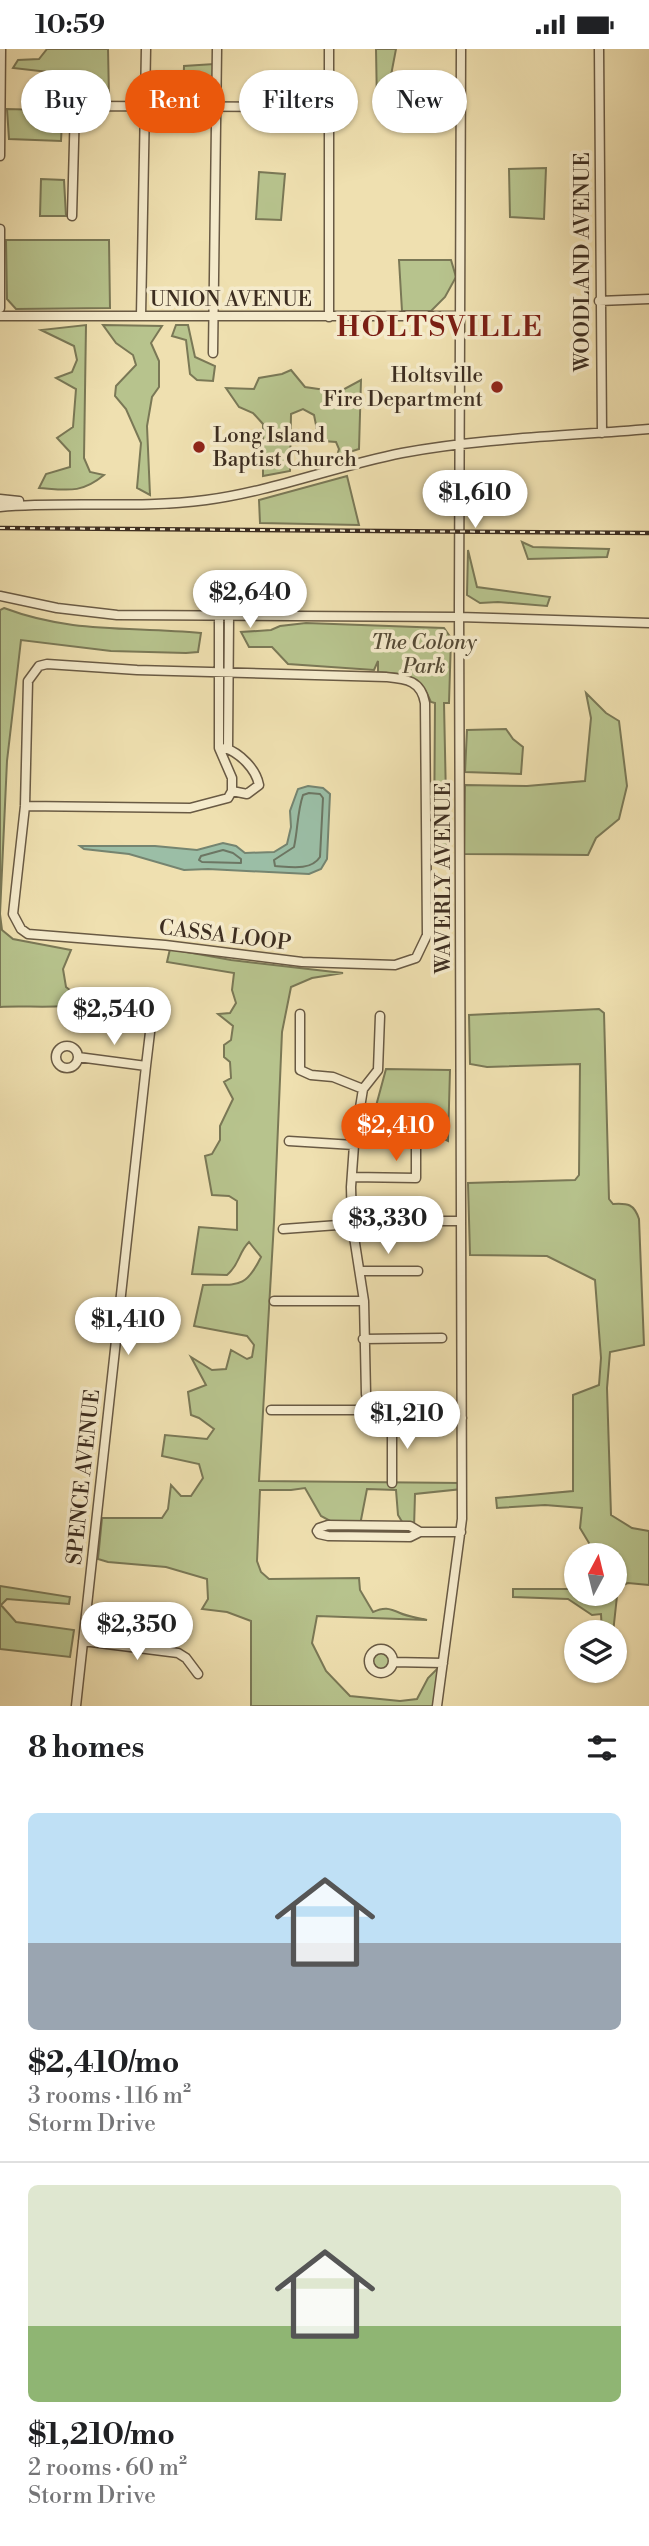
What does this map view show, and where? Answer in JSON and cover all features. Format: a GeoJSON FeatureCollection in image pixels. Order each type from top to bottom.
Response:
{"type":"FeatureCollection","features":[{"type":"Feature","properties":{"kind":"street"},"geometry":{"type":"LineString","coordinates":[[0,156],[1,49]]}},
{"type":"Feature","properties":{"kind":"street"},"geometry":{"type":"LineString","coordinates":[[146,49],[146,70]]}},
{"type":"Feature","properties":{"kind":"street"},"geometry":{"type":"LineString","coordinates":[[217,49],[217,70]]}},
{"type":"Feature","properties":{"kind":"street"},"geometry":{"type":"LineString","coordinates":[[329,49],[329,70]]}},
{"type":"Feature","properties":{"kind":"street","name":"WAVERLY AVENUE"},"geometry":{"type":"LineString","coordinates":[[437,1706],[461,1532],[461,49]]}},
{"type":"Feature","properties":{"kind":"street","name":"WOODLAND AVENUE"},"geometry":{"type":"LineString","coordinates":[[599,49],[602,433]]}},
{"type":"Feature","properties":{"kind":"street"},"geometry":{"type":"LineString","coordinates":[[72,216],[75,106],[125,106]]}},
{"type":"Feature","properties":{"kind":"street"},"geometry":{"type":"LineString","coordinates":[[141,316],[144,133]]}},
{"type":"Feature","properties":{"kind":"street"},"geometry":{"type":"LineString","coordinates":[[213,353],[216,133]]}},
{"type":"Feature","properties":{"kind":"street"},"geometry":{"type":"LineString","coordinates":[[328,317],[329,133]]}},
{"type":"Feature","properties":{"kind":"street"},"geometry":{"type":"LineString","coordinates":[[0,229],[0,308]]}},
{"type":"Feature","properties":{"kind":"street"},"geometry":{"type":"LineString","coordinates":[[599,301],[649,299]]}},
{"type":"Feature","properties":{"kind":"street","name":"UNION AVENUE"},"geometry":{"type":"LineString","coordinates":[[0,316],[461,316]]}},
{"type":"Feature","properties":{"kind":"street"},"geometry":{"type":"LineString","coordinates":[[0,507],[36,504],[160,504],[216,499],[257,491],[372,459],[460,444],[649,429]]}},
{"type":"Feature","properties":{"kind":"street"},"geometry":{"type":"LineString","coordinates":[[0,499],[36,504]]}},
{"type":"Feature","properties":{"kind":"street"},"geometry":{"type":"LineString","coordinates":[[0,596],[93,613],[459,617],[649,623]]}},
{"type":"Feature","properties":{"kind":"street"},"geometry":{"type":"LineString","coordinates":[[25,806],[190,808],[228,798],[232,791],[232,778],[224,748],[218,673],[219,615]]}},
{"type":"Feature","properties":{"kind":"street"},"geometry":{"type":"LineString","coordinates":[[224,748],[229,673],[229,616]]}},
{"type":"Feature","properties":{"kind":"street","name":"CASSA LOOP"},"geometry":{"type":"LineString","coordinates":[[47,664],[229,673],[397,678],[408,679],[419,686],[425,703],[427,935],[416,958],[395,965],[302,962],[166,945],[28,934],[20,929],[13,914],[25,806],[28,681],[39,666],[47,664]]}},
{"type":"Feature","properties":{"kind":"street"},"geometry":{"type":"LineString","coordinates":[[224,748],[249,765],[258,779],[259,785],[247,794],[232,791]]}},
{"type":"Feature","properties":{"kind":"street","name":"SPENCE AVENUE"},"geometry":{"type":"LineString","coordinates":[[76,1706],[151,1024],[160,1003]]}},
{"type":"Feature","properties":{"kind":"street"},"geometry":{"type":"LineString","coordinates":[[300,1014],[300,1070],[311,1075],[333,1077],[363,1089]]}},
{"type":"Feature","properties":{"kind":"street"},"geometry":{"type":"LineString","coordinates":[[380,1016],[378,1070],[363,1089],[352,1177],[352,1224],[364,1301],[364,1384],[370,1404],[392,1419],[462,1418]]}},
{"type":"Feature","properties":{"kind":"street"},"geometry":{"type":"LineString","coordinates":[[78,1057],[146,1066]]}},
{"type":"Feature","properties":{"kind":"street"},"geometry":{"type":"LineString","coordinates":[[352,1177],[416,1178],[416,1125]]}},
{"type":"Feature","properties":{"kind":"street"},"geometry":{"type":"LineString","coordinates":[[289,1141],[354,1145]]}},
{"type":"Feature","properties":{"kind":"street"},"geometry":{"type":"LineString","coordinates":[[283,1229],[461,1221]]}},
{"type":"Feature","properties":{"kind":"street"},"geometry":{"type":"LineString","coordinates":[[360,1271],[418,1271]]}},
{"type":"Feature","properties":{"kind":"street"},"geometry":{"type":"LineString","coordinates":[[274,1301],[364,1301]]}},
{"type":"Feature","properties":{"kind":"street"},"geometry":{"type":"LineString","coordinates":[[363,1339],[442,1338]]}},
{"type":"Feature","properties":{"kind":"street"},"geometry":{"type":"LineString","coordinates":[[271,1410],[361,1410],[370,1404]]}},
{"type":"Feature","properties":{"kind":"street"},"geometry":{"type":"LineString","coordinates":[[392,1419],[392,1483]]}},
{"type":"Feature","properties":{"kind":"street"},"geometry":{"type":"LineString","coordinates":[[420,1532],[410,1526],[328,1525],[317,1531],[328,1536],[410,1537],[420,1532],[461,1532]]}},
{"type":"Feature","properties":{"kind":"street"},"geometry":{"type":"LineString","coordinates":[[83,1641],[178,1653],[187,1658],[198,1674]]}},
{"type":"Feature","properties":{"kind":"street"},"geometry":{"type":"LineString","coordinates":[[393,1662],[443,1663]]}},
{"type":"Feature","properties":{"kind":"green space"},"geometry":{"type":"Polygon","coordinates":[[[47,49],[108,49],[108,70],[13,68],[18,60],[39,59],[47,49]]]}},
{"type":"Feature","properties":{"kind":"green space"},"geometry":{"type":"Polygon","coordinates":[[[376,49],[396,49],[392,70],[376,70],[376,49]]]}},
{"type":"Feature","properties":{"kind":"green space"},"geometry":{"type":"Polygon","coordinates":[[[214,64],[214,70],[184,70],[184,66],[214,64]]]}},
{"type":"Feature","properties":{"kind":"green space"},"geometry":{"type":"Polygon","coordinates":[[[7,109],[21,109],[21,133],[61,133],[61,141],[9,139],[7,109]]]}},
{"type":"Feature","properties":{"kind":"green space"},"geometry":{"type":"Polygon","coordinates":[[[546,168],[544,219],[510,217],[509,169],[546,168]]]}},
{"type":"Feature","properties":{"kind":"green space"},"geometry":{"type":"Polygon","coordinates":[[[259,172],[285,174],[281,220],[256,219],[259,172]]]}},
{"type":"Feature","properties":{"kind":"green space"},"geometry":{"type":"Polygon","coordinates":[[[41,179],[64,180],[66,216],[40,216],[41,179]]]}},
{"type":"Feature","properties":{"kind":"green space"},"geometry":{"type":"Polygon","coordinates":[[[6,240],[109,240],[110,308],[16,309],[7,299],[6,240]]]}},
{"type":"Feature","properties":{"kind":"green space"},"geometry":{"type":"Polygon","coordinates":[[[399,260],[451,260],[456,277],[445,297],[431,311],[402,311],[399,260]]]}},
{"type":"Feature","properties":{"kind":"green space"},"geometry":{"type":"Polygon","coordinates":[[[86,325],[84,458],[90,472],[104,475],[81,488],[39,488],[46,474],[70,467],[70,452],[57,438],[73,427],[76,389],[56,378],[72,372],[77,360],[74,346],[41,330],[86,325]]]}},
{"type":"Feature","properties":{"kind":"green space"},"geometry":{"type":"Polygon","coordinates":[[[103,325],[162,326],[151,343],[159,361],[159,387],[152,397],[147,426],[150,495],[137,488],[141,443],[126,409],[115,396],[116,386],[136,365],[133,355],[116,343],[103,325]]]}},
{"type":"Feature","properties":{"kind":"green space"},"geometry":{"type":"Polygon","coordinates":[[[176,325],[188,325],[195,357],[215,366],[213,381],[197,380],[190,374],[186,340],[172,336],[176,325]]]}},
{"type":"Feature","properties":{"kind":"green space"},"geometry":{"type":"Polygon","coordinates":[[[291,370],[305,387],[339,392],[361,380],[359,449],[337,456],[339,449],[336,442],[323,441],[314,415],[303,409],[291,414],[290,471],[263,476],[263,424],[253,413],[239,407],[226,388],[254,389],[259,378],[291,370]]]}},
{"type":"Feature","properties":{"kind":"green space"},"geometry":{"type":"Polygon","coordinates":[[[347,476],[359,525],[260,523],[259,500],[347,476]]]}},
{"type":"Feature","properties":{"kind":"green space"},"geometry":{"type":"Polygon","coordinates":[[[522,542],[533,547],[609,549],[607,557],[528,559],[522,542]]]}},
{"type":"Feature","properties":{"kind":"green space"},"geometry":{"type":"Polygon","coordinates":[[[468,550],[477,587],[550,597],[547,606],[480,603],[467,595],[468,550]]]}},
{"type":"Feature","properties":{"kind":"green space"},"geometry":{"type":"Polygon","coordinates":[[[4,608],[54,622],[102,628],[201,633],[198,652],[186,653],[111,651],[21,640],[7,761],[0,914],[0,610],[4,608]]]}},
{"type":"Feature","properties":{"kind":"green space","name":"The Colony Park"},"geometry":{"type":"Polygon","coordinates":[[[306,623],[444,628],[451,638],[449,703],[444,703],[447,847],[441,855],[434,849],[435,703],[431,702],[422,686],[410,677],[378,672],[378,661],[374,670],[288,664],[272,647],[249,647],[241,632],[271,630],[280,626],[306,623]]]}},
{"type":"Feature","properties":{"kind":"green space"},"geometry":{"type":"Polygon","coordinates":[[[586,693],[606,713],[619,721],[627,786],[619,819],[596,838],[588,855],[464,854],[465,785],[527,786],[585,781],[591,718],[586,693]]]}},
{"type":"Feature","properties":{"kind":"green space"},"geometry":{"type":"Polygon","coordinates":[[[506,729],[523,747],[521,774],[465,772],[467,730],[506,729]]]}},
{"type":"Feature","properties":{"kind":"green space"},"geometry":{"type":"Polygon","coordinates":[[[0,914],[2,930],[13,939],[71,950],[63,969],[66,987],[85,1002],[54,1007],[0,1007],[0,914]]]}},
{"type":"Feature","properties":{"kind":"green space"},"geometry":{"type":"Polygon","coordinates":[[[170,949],[231,960],[343,973],[312,978],[291,987],[282,1032],[259,1481],[462,1483],[462,1489],[415,1494],[414,1528],[410,1537],[328,1536],[317,1531],[336,1524],[321,1516],[305,1488],[260,1490],[257,1561],[261,1572],[269,1579],[359,1578],[360,1590],[373,1612],[390,1609],[427,1620],[317,1616],[312,1643],[326,1671],[350,1696],[400,1701],[417,1699],[428,1678],[443,1663],[437,1706],[251,1706],[251,1621],[227,1612],[202,1609],[208,1599],[207,1579],[166,1567],[98,1559],[102,1518],[162,1518],[168,1509],[171,1485],[181,1496],[191,1496],[203,1478],[199,1464],[162,1456],[165,1435],[207,1439],[214,1429],[191,1415],[188,1392],[206,1385],[191,1357],[212,1370],[226,1369],[231,1350],[247,1359],[252,1357],[254,1345],[247,1336],[194,1326],[203,1285],[239,1283],[250,1275],[261,1257],[249,1242],[227,1275],[192,1274],[199,1227],[237,1230],[237,1201],[229,1196],[212,1195],[205,1156],[212,1154],[220,1140],[220,1126],[233,1099],[224,1082],[231,1078],[230,1062],[224,1057],[224,1045],[231,1040],[233,1026],[218,1014],[230,1013],[236,1003],[232,990],[234,973],[167,962],[170,949]],[[367,1489],[360,1525],[404,1525],[398,1515],[396,1490],[367,1489]]]}},
{"type":"Feature","properties":{"kind":"green space"},"geometry":{"type":"Polygon","coordinates":[[[599,1009],[604,1013],[609,1199],[613,1204],[630,1205],[639,1219],[644,1345],[610,1352],[607,1388],[611,1515],[632,1528],[649,1531],[649,1585],[627,1583],[627,1543],[589,1543],[580,1528],[582,1508],[545,1505],[497,1508],[496,1498],[573,1491],[573,1395],[599,1385],[601,1358],[595,1280],[547,1256],[470,1255],[468,1183],[575,1180],[579,1175],[580,1064],[487,1067],[470,1064],[469,1015],[599,1009]]]}},
{"type":"Feature","properties":{"kind":"green space"},"geometry":{"type":"Polygon","coordinates":[[[386,1069],[450,1070],[448,1141],[376,1106],[386,1069]]]}},
{"type":"Feature","properties":{"kind":"green space"},"geometry":{"type":"Polygon","coordinates":[[[0,1586],[70,1597],[69,1604],[7,1599],[1,1605],[16,1622],[74,1630],[70,1657],[0,1649],[0,1586]]]}},
{"type":"Feature","properties":{"kind":"green space"},"geometry":{"type":"Polygon","coordinates":[[[513,1589],[564,1589],[564,1599],[513,1597],[513,1589]]]}},
{"type":"Feature","properties":{"kind":"green space"},"geometry":{"type":"Polygon","coordinates":[[[580,1607],[616,1607],[614,1620],[601,1620],[601,1614],[592,1615],[580,1607]]]}},
{"type":"Feature","properties":{"kind":"green space"},"geometry":{"type":"Polygon","coordinates":[[[381,1649],[390,1652],[393,1661],[390,1670],[381,1673],[372,1670],[369,1661],[372,1652],[381,1649]]]}},
{"type":"Feature","properties":{"kind":"water"},"geometry":{"type":"Polygon","coordinates":[[[308,786],[323,788],[330,794],[327,859],[321,869],[309,874],[184,870],[129,854],[84,849],[80,846],[155,846],[197,850],[223,843],[236,846],[245,853],[274,852],[287,844],[291,827],[290,811],[298,789],[308,786]]]}},
{"type":"Feature","properties":{"kind":"railway"},"geometry":{"type":"LineString","coordinates":[[0,528],[649,533]]}},
{"type":"Feature","properties":{"kind":"place","name":"Holtsville Fire Department"},"geometry":{"type":"Point","coordinates":[497,387]}},
{"type":"Feature","properties":{"kind":"place","name":"Long Island Baptist Church"},"geometry":{"type":"Point","coordinates":[199,447]}},
{"type":"Feature","properties":{"kind":"district","name":"HOLTSVILLE"},"geometry":{"type":"Point","coordinates":[440,326]}}]}
